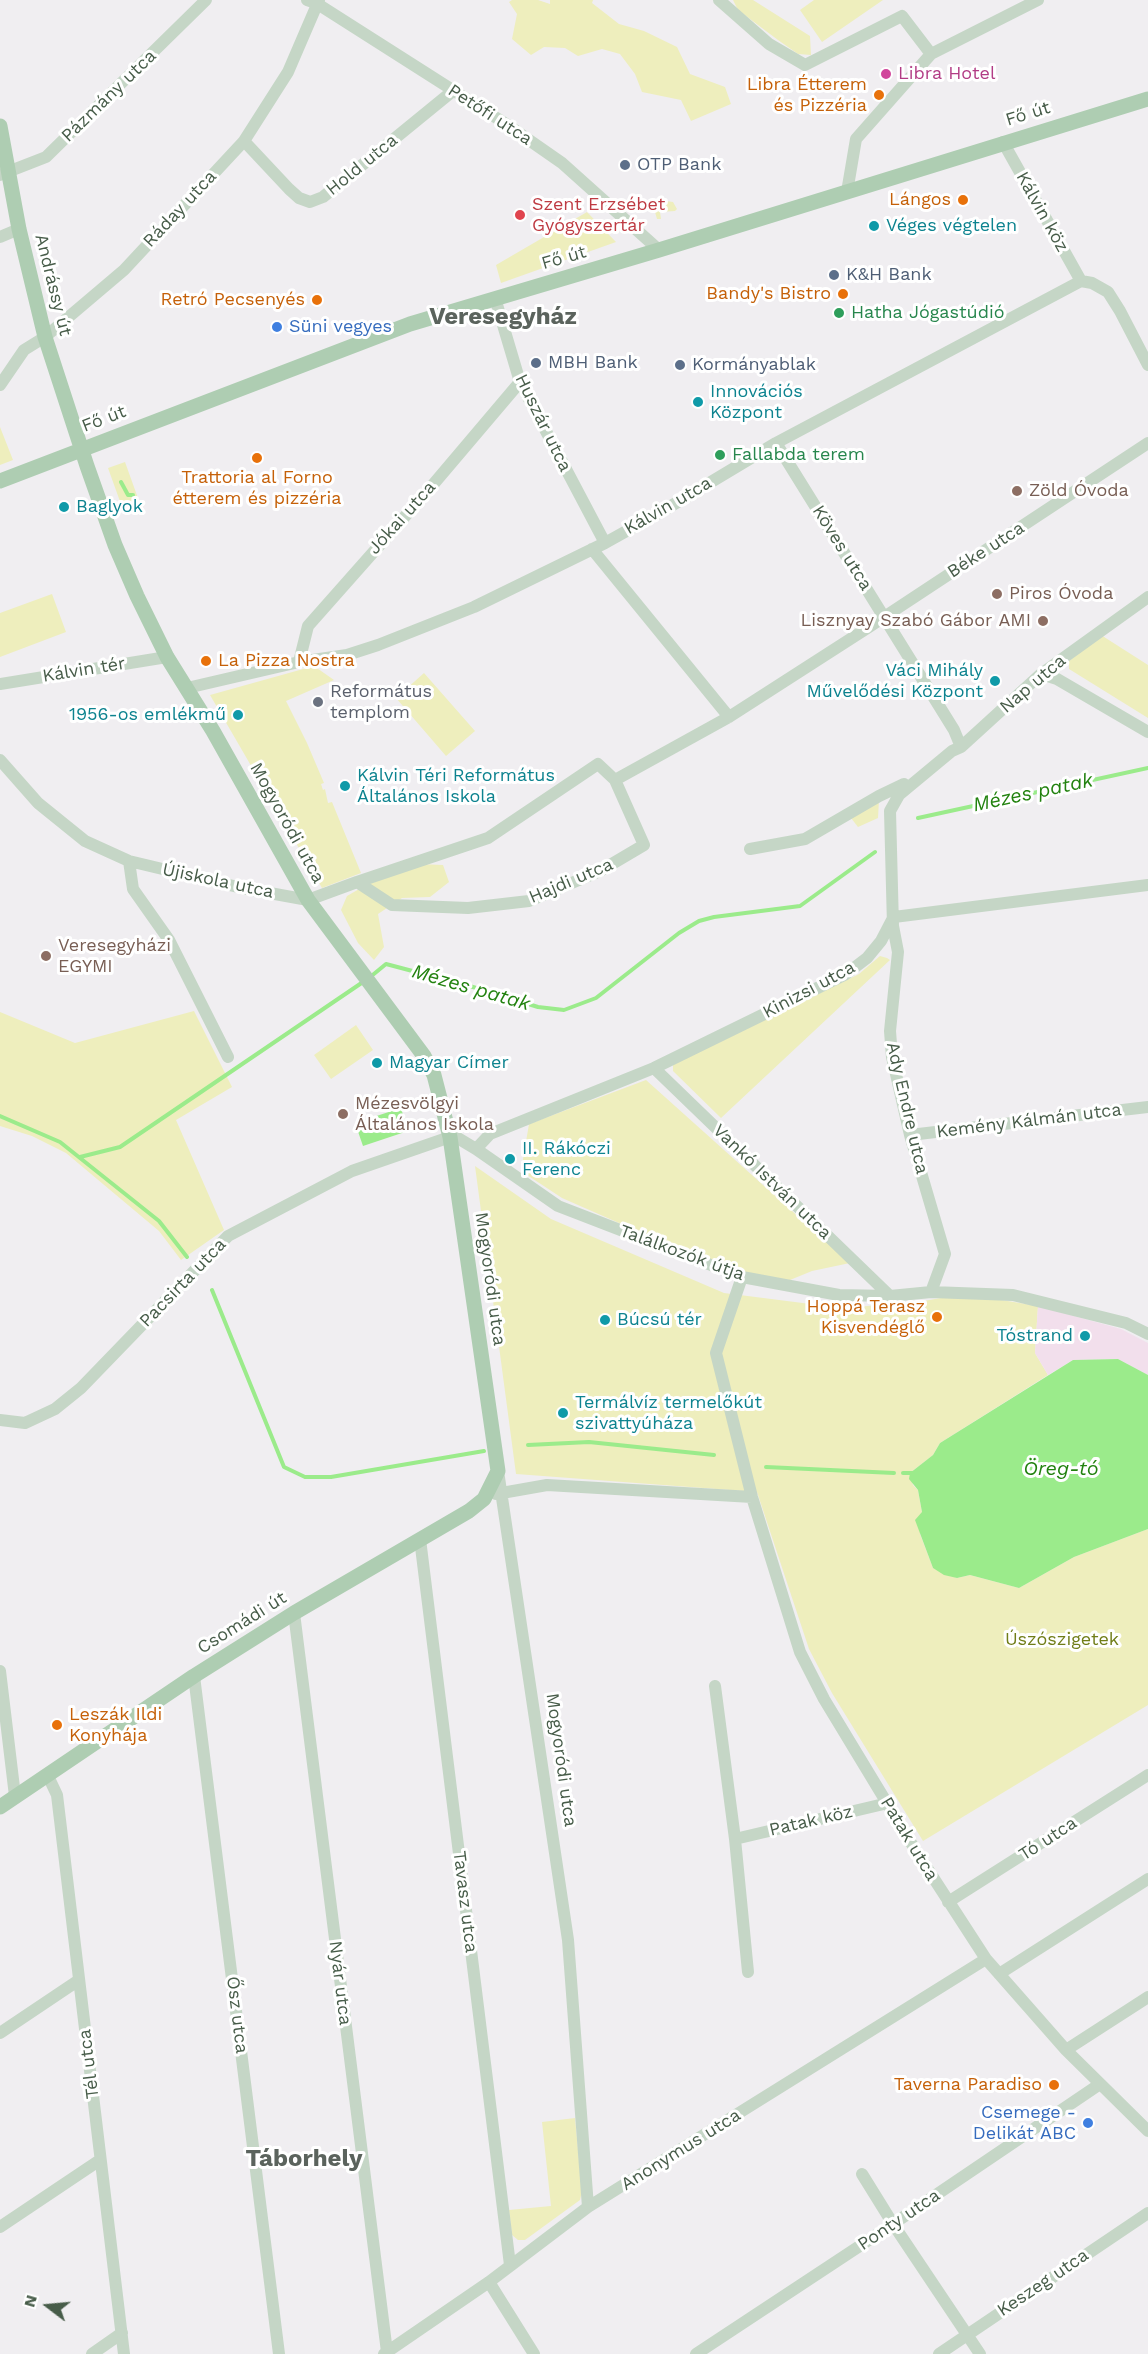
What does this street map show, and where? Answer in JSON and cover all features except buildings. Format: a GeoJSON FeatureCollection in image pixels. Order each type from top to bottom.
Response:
{"type":"FeatureCollection","features":[{"type":"Feature","properties":{"kind":"main road","name":"Fő út"},"geometry":{"type":"LineString","coordinates":[[0,481],[410,324],[659,250],[1148,99]]}},
{"type":"Feature","properties":{"kind":"main road","name":"Andrássy út"},"geometry":{"type":"LineString","coordinates":[[0,126],[4,173],[45,337],[81,449]]}},
{"type":"Feature","properties":{"kind":"main road","name":"Mogyoródi utca"},"geometry":{"type":"LineString","coordinates":[[81,449],[115,545],[167,657],[308,900],[424,1056],[434,1075],[453,1137],[498,1471]]}},
{"type":"Feature","properties":{"kind":"main road","name":"Csomádi út"},"geometry":{"type":"LineString","coordinates":[[0,1807],[194,1676],[294,1613],[469,1511],[484,1499],[498,1471]]}},
{"type":"Feature","properties":{"kind":"street","name":"Pázmány utca"},"geometry":{"type":"LineString","coordinates":[[4,173],[46,157],[206,0]]}},
{"type":"Feature","properties":{"kind":"street"},"geometry":{"type":"LineString","coordinates":[[719,0],[769,44],[805,65],[902,16],[931,54]]}},
{"type":"Feature","properties":{"kind":"street"},"geometry":{"type":"LineString","coordinates":[[847,192],[856,139],[931,54],[1038,0]]}},
{"type":"Feature","properties":{"kind":"street","name":"Petőfi utca"},"geometry":{"type":"LineString","coordinates":[[314,1],[454,90],[562,163],[659,250]]}},
{"type":"Feature","properties":{"kind":"street","name":"Ráday utca"},"geometry":{"type":"LineString","coordinates":[[0,385],[24,350],[45,337],[124,270],[244,141],[288,72],[314,1]]}},
{"type":"Feature","properties":{"kind":"street","name":"Hold utca"},"geometry":{"type":"LineString","coordinates":[[244,141],[299,198],[309,202],[323,197],[454,90]]}},
{"type":"Feature","properties":{"kind":"street","name":"Kálvin köz"},"geometry":{"type":"LineString","coordinates":[[1003,142],[1081,281]]}},
{"type":"Feature","properties":{"kind":"street"},"geometry":{"type":"LineString","coordinates":[[0,237],[19,229]]}},
{"type":"Feature","properties":{"kind":"street"},"geometry":{"type":"LineString","coordinates":[[1081,281],[1092,283],[1108,292],[1148,365]]}},
{"type":"Feature","properties":{"kind":"street","name":"Kálvin utca"},"geometry":{"type":"LineString","coordinates":[[299,662],[347,655],[474,607],[604,543],[776,443],[1081,281]]}},
{"type":"Feature","properties":{"kind":"street","name":"Huszár utca"},"geometry":{"type":"LineString","coordinates":[[495,298],[520,382],[604,543]]}},
{"type":"Feature","properties":{"kind":"street","name":"Jókai utca"},"geometry":{"type":"LineString","coordinates":[[299,662],[308,626],[520,382]]}},
{"type":"Feature","properties":{"kind":"street","name":"Köves utca"},"geometry":{"type":"LineString","coordinates":[[776,443],[954,730],[961,747]]}},
{"type":"Feature","properties":{"kind":"street","name":"Béke utca"},"geometry":{"type":"LineString","coordinates":[[884,617],[1148,443]]}},
{"type":"Feature","properties":{"kind":"street"},"geometry":{"type":"LineString","coordinates":[[592,549],[729,717]]}},
{"type":"Feature","properties":{"kind":"street","name":"Nap utca"},"geometry":{"type":"LineString","coordinates":[[890,811],[898,795],[952,751],[961,747],[1041,674],[1148,597]]}},
{"type":"Feature","properties":{"kind":"street"},"geometry":{"type":"LineString","coordinates":[[308,900],[488,837],[598,764],[615,780],[729,717],[884,617]]}},
{"type":"Feature","properties":{"kind":"street","name":"Kálvin tér"},"geometry":{"type":"LineString","coordinates":[[0,684],[167,657]]}},
{"type":"Feature","properties":{"kind":"street"},"geometry":{"type":"LineString","coordinates":[[187,688],[299,662]]}},
{"type":"Feature","properties":{"kind":"street"},"geometry":{"type":"LineString","coordinates":[[1041,674],[1057,679],[1148,732]]}},
{"type":"Feature","properties":{"kind":"street","name":"Újiskola utca"},"geometry":{"type":"LineString","coordinates":[[0,760],[38,803],[85,841],[129,861],[242,888],[308,900]]}},
{"type":"Feature","properties":{"kind":"street","name":"Nap utca"},"geometry":{"type":"LineString","coordinates":[[750,849],[805,839],[879,796],[922,776]]}},
{"type":"Feature","properties":{"kind":"street","name":"Hajdi utca"},"geometry":{"type":"LineString","coordinates":[[357,882],[392,905],[468,908],[529,901],[600,872],[644,845],[615,780]]}},
{"type":"Feature","properties":{"kind":"street","name":"Ady Endre utca"},"geometry":{"type":"LineString","coordinates":[[890,811],[894,917],[898,952],[890,1031],[892,1057],[910,1136],[945,1254],[931,1292]]}},
{"type":"Feature","properties":{"kind":"street"},"geometry":{"type":"LineString","coordinates":[[129,861],[133,889],[169,940],[228,1057]]}},
{"type":"Feature","properties":{"kind":"street"},"geometry":{"type":"LineString","coordinates":[[894,917],[1148,885]]}},
{"type":"Feature","properties":{"kind":"street","name":"Kinizsi utca"},"geometry":{"type":"LineString","coordinates":[[476,1149],[489,1134],[654,1068],[846,974],[867,958],[881,941],[894,917]]}},
{"type":"Feature","properties":{"kind":"street","name":"Vankó István utca"},"geometry":{"type":"LineString","coordinates":[[654,1068],[890,1296]]}},
{"type":"Feature","properties":{"kind":"street","name":"Kemény Kálmán utca"},"geometry":{"type":"LineString","coordinates":[[910,1136],[1148,1107]]}},
{"type":"Feature","properties":{"kind":"street","name":"Találkozók útja"},"geometry":{"type":"LineString","coordinates":[[453,1137],[476,1149],[558,1206],[742,1277],[839,1295],[890,1296],[931,1292],[1012,1295],[1126,1323],[1148,1334]]}},
{"type":"Feature","properties":{"kind":"street","name":"Pacsirta utca"},"geometry":{"type":"LineString","coordinates":[[0,1420],[25,1423],[55,1409],[81,1388],[228,1236],[352,1171],[453,1137]]}},
{"type":"Feature","properties":{"kind":"street","name":"Patak utca"},"geometry":{"type":"LineString","coordinates":[[742,1277],[716,1353],[752,1497],[801,1652],[824,1699],[948,1902],[986,1959],[1066,2050],[1147,2128]]}},
{"type":"Feature","properties":{"kind":"street","name":"Mogyoródi utca"},"geometry":{"type":"LineString","coordinates":[[498,1471],[568,1940],[588,2207]]}},
{"type":"Feature","properties":{"kind":"street"},"geometry":{"type":"LineString","coordinates":[[484,1499],[502,1492],[547,1485],[752,1497]]}},
{"type":"Feature","properties":{"kind":"street","name":"Tavasz utca"},"geometry":{"type":"LineString","coordinates":[[420,1539],[510,2265]]}},
{"type":"Feature","properties":{"kind":"street","name":"Nyár utca"},"geometry":{"type":"LineString","coordinates":[[294,1613],[386,2353]]}},
{"type":"Feature","properties":{"kind":"street"},"geometry":{"type":"LineString","coordinates":[[0,1671],[15,1796]]}},
{"type":"Feature","properties":{"kind":"street","name":"Ősz utca"},"geometry":{"type":"LineString","coordinates":[[194,1676],[279,2354]]}},
{"type":"Feature","properties":{"kind":"street"},"geometry":{"type":"LineString","coordinates":[[715,1686],[735,1839],[748,1972]]}},
{"type":"Feature","properties":{"kind":"street","name":"Tó utca"},"geometry":{"type":"LineString","coordinates":[[948,1902],[1148,1775]]}},
{"type":"Feature","properties":{"kind":"street","name":"Tél utca"},"geometry":{"type":"LineString","coordinates":[[48,1776],[57,1795],[124,2354]]}},
{"type":"Feature","properties":{"kind":"street","name":"Patak köz"},"geometry":{"type":"LineString","coordinates":[[735,1839],[888,1803]]}},
{"type":"Feature","properties":{"kind":"street"},"geometry":{"type":"LineString","coordinates":[[999,1974],[1148,1879]]}},
{"type":"Feature","properties":{"kind":"street","name":"Anonymus utca"},"geometry":{"type":"LineString","coordinates":[[386,2353],[489,2283],[588,2207],[986,1959]]}},
{"type":"Feature","properties":{"kind":"street"},"geometry":{"type":"LineString","coordinates":[[0,2032],[79,1980]]}},
{"type":"Feature","properties":{"kind":"street"},"geometry":{"type":"LineString","coordinates":[[1066,2050],[1148,1997]]}},
{"type":"Feature","properties":{"kind":"street","name":"Ponty utca"},"geometry":{"type":"LineString","coordinates":[[696,2354],[1100,2084]]}},
{"type":"Feature","properties":{"kind":"street"},"geometry":{"type":"LineString","coordinates":[[0,2227],[100,2160]]}},
{"type":"Feature","properties":{"kind":"street"},"geometry":{"type":"LineString","coordinates":[[862,2174],[980,2354]]}},
{"type":"Feature","properties":{"kind":"street","name":"Keszeg utca"},"geometry":{"type":"LineString","coordinates":[[939,2354],[1148,2213]]}},
{"type":"Feature","properties":{"kind":"street"},"geometry":{"type":"LineString","coordinates":[[489,2283],[534,2354]]}},
{"type":"Feature","properties":{"kind":"street"},"geometry":{"type":"LineString","coordinates":[[92,2354],[122,2333]]}},
{"type":"Feature","properties":{"kind":"green space"},"geometry":{"type":"Polygon","coordinates":[[[538,0],[550,4],[550,0],[593,0],[592,3],[619,24],[644,31],[677,47],[690,74],[725,87],[731,104],[691,121],[681,100],[642,92],[635,74],[620,54],[602,49],[578,56],[565,48],[544,47],[531,55],[512,39],[517,14],[509,2],[538,0]]]}},
{"type":"Feature","properties":{"kind":"green space"},"geometry":{"type":"Polygon","coordinates":[[[733,0],[753,0],[810,36],[811,55],[798,54],[778,40],[738,10],[733,0]]]}},
{"type":"Feature","properties":{"kind":"green space"},"geometry":{"type":"Polygon","coordinates":[[[814,0],[883,0],[822,42],[800,10],[814,0]]]}},
{"type":"Feature","properties":{"kind":"green space"},"geometry":{"type":"Polygon","coordinates":[[[658,202],[673,202],[677,209],[660,212],[661,219],[657,219],[655,212],[650,208],[658,202]]]}},
{"type":"Feature","properties":{"kind":"green space"},"geometry":{"type":"Polygon","coordinates":[[[587,212],[616,242],[501,283],[496,265],[587,212]]]}},
{"type":"Feature","properties":{"kind":"green space"},"geometry":{"type":"Polygon","coordinates":[[[0,427],[13,460],[0,465],[0,427]]]}},
{"type":"Feature","properties":{"kind":"green space"},"geometry":{"type":"Polygon","coordinates":[[[125,462],[139,501],[122,507],[108,468],[125,462]]]}},
{"type":"Feature","properties":{"kind":"green space"},"geometry":{"type":"Polygon","coordinates":[[[52,594],[66,632],[0,657],[0,613],[52,594]]]}},
{"type":"Feature","properties":{"kind":"green space"},"geometry":{"type":"Polygon","coordinates":[[[1101,635],[1148,665],[1148,718],[1069,669],[1069,661],[1101,635]]]}},
{"type":"Feature","properties":{"kind":"green space"},"geometry":{"type":"Polygon","coordinates":[[[314,666],[334,680],[286,701],[307,743],[324,783],[321,784],[323,790],[325,789],[328,803],[332,802],[361,873],[322,888],[210,695],[314,666]]]}},
{"type":"Feature","properties":{"kind":"green space"},"geometry":{"type":"Polygon","coordinates":[[[424,673],[475,731],[446,756],[396,698],[424,673]]]}},
{"type":"Feature","properties":{"kind":"green space"},"geometry":{"type":"Polygon","coordinates":[[[879,800],[878,818],[858,827],[851,818],[879,800]]]}},
{"type":"Feature","properties":{"kind":"green space"},"geometry":{"type":"Polygon","coordinates":[[[419,864],[443,865],[449,882],[430,897],[402,898],[378,914],[384,947],[374,960],[358,943],[341,910],[347,896],[380,877],[419,864]]]}},
{"type":"Feature","properties":{"kind":"green space"},"geometry":{"type":"Polygon","coordinates":[[[880,956],[890,960],[721,1118],[673,1071],[673,1063],[676,1061],[859,974],[880,956]]]}},
{"type":"Feature","properties":{"kind":"green space"},"geometry":{"type":"Polygon","coordinates":[[[194,1011],[232,1087],[176,1120],[224,1230],[181,1260],[159,1231],[66,1153],[32,1136],[0,1126],[0,1012],[75,1043],[194,1011]]]}},
{"type":"Feature","properties":{"kind":"green space"},"geometry":{"type":"Polygon","coordinates":[[[356,1025],[373,1050],[331,1079],[314,1055],[356,1025]]]}},
{"type":"Feature","properties":{"kind":"green space"},"geometry":{"type":"Polygon","coordinates":[[[646,1080],[850,1263],[812,1271],[790,1280],[742,1277],[562,1198],[521,1171],[529,1124],[646,1080]]]}},
{"type":"Feature","properties":{"kind":"green space","name":"Úszószigetek"},"geometry":{"type":"Polygon","coordinates":[[[475,1166],[551,1219],[724,1293],[842,1308],[918,1302],[952,1296],[977,1296],[1038,1306],[1035,1353],[1048,1375],[940,1443],[933,1455],[910,1473],[913,1485],[918,1490],[922,1512],[920,1534],[933,1568],[957,1578],[970,1575],[1019,1588],[1074,1557],[1148,1529],[1148,1705],[923,1841],[832,1693],[809,1649],[757,1492],[516,1474],[475,1166]]]}},
{"type":"Feature","properties":{"kind":"green space"},"geometry":{"type":"Polygon","coordinates":[[[575,2118],[582,2191],[580,2200],[525,2240],[518,2240],[512,2235],[509,2210],[551,2206],[542,2122],[575,2118]]]}},
{"type":"Feature","properties":{"kind":"sand","name":"Tóstrand"},"geometry":{"type":"Polygon","coordinates":[[[1038,1306],[1121,1329],[1148,1343],[1148,1375],[1118,1359],[1073,1360],[1048,1375],[1035,1353],[1038,1306]]]}},
{"type":"Feature","properties":{"kind":"water"},"geometry":{"type":"Polygon","coordinates":[[[401,1108],[408,1131],[363,1146],[355,1123],[401,1108]]]}},
{"type":"Feature","properties":{"kind":"water","name":"Öreg-tó"},"geometry":{"type":"Polygon","coordinates":[[[1118,1359],[1148,1375],[1148,1529],[1074,1557],[1019,1588],[970,1575],[957,1578],[944,1575],[933,1568],[915,1520],[922,1512],[918,1490],[909,1479],[910,1473],[933,1455],[940,1443],[1073,1360],[1118,1359]]]}},
{"type":"Feature","properties":{"kind":"waterway"},"geometry":{"type":"LineString","coordinates":[[121,482],[128,495],[133,495]]}},
{"type":"Feature","properties":{"kind":"waterway","name":"Mézes patak"},"geometry":{"type":"LineString","coordinates":[[918,818],[1148,768]]}},
{"type":"Feature","properties":{"kind":"waterway","name":"Mézes patak"},"geometry":{"type":"LineString","coordinates":[[369,978],[386,964],[538,1007],[564,1010],[596,998],[679,933],[699,921],[800,906],[875,852]]}},
{"type":"Feature","properties":{"kind":"waterway","name":"Mézes patak"},"geometry":{"type":"LineString","coordinates":[[80,1157],[120,1147],[363,982]]}},
{"type":"Feature","properties":{"kind":"waterway"},"geometry":{"type":"LineString","coordinates":[[0,1116],[60,1142],[159,1221],[187,1257]]}},
{"type":"Feature","properties":{"kind":"waterway"},"geometry":{"type":"LineString","coordinates":[[212,1290],[284,1467],[305,1477],[331,1477],[484,1451]]}},
{"type":"Feature","properties":{"kind":"waterway"},"geometry":{"type":"LineString","coordinates":[[528,1445],[589,1442],[714,1455]]}},
{"type":"Feature","properties":{"kind":"waterway"},"geometry":{"type":"LineString","coordinates":[[766,1467],[894,1473]]}},
{"type":"Feature","properties":{"kind":"waterway"},"geometry":{"type":"LineString","coordinates":[[903,1473],[914,1473]]}},
{"type":"Feature","properties":{"kind":"place","name":"Libra Hotel"},"geometry":{"type":"Point","coordinates":[886,74]}},
{"type":"Feature","properties":{"kind":"place","name":"Libra Étterem és Pizzéria"},"geometry":{"type":"Point","coordinates":[879,95]}},
{"type":"Feature","properties":{"kind":"place","name":"OTP Bank"},"geometry":{"type":"Point","coordinates":[625,165]}},
{"type":"Feature","properties":{"kind":"place","name":"Lángos"},"geometry":{"type":"Point","coordinates":[963,200]}},
{"type":"Feature","properties":{"kind":"place","name":"Szent Erzsébet Gyógyszertár"},"geometry":{"type":"Point","coordinates":[520,215]}},
{"type":"Feature","properties":{"kind":"place","name":"Véges végtelen"},"geometry":{"type":"Point","coordinates":[874,226]}},
{"type":"Feature","properties":{"kind":"place","name":"K&H Bank"},"geometry":{"type":"Point","coordinates":[834,275]}},
{"type":"Feature","properties":{"kind":"place","name":"Bandy's Bistro"},"geometry":{"type":"Point","coordinates":[843,294]}},
{"type":"Feature","properties":{"kind":"place","name":"Retró Pecsenyés"},"geometry":{"type":"Point","coordinates":[317,300]}},
{"type":"Feature","properties":{"kind":"place","name":"Hatha Jógastúdió"},"geometry":{"type":"Point","coordinates":[839,313]}},
{"type":"Feature","properties":{"kind":"place","name":"Süni vegyes"},"geometry":{"type":"Point","coordinates":[277,327]}},
{"type":"Feature","properties":{"kind":"place","name":"MBH Bank"},"geometry":{"type":"Point","coordinates":[536,363]}},
{"type":"Feature","properties":{"kind":"place","name":"Kormányablak"},"geometry":{"type":"Point","coordinates":[680,365]}},
{"type":"Feature","properties":{"kind":"place","name":"Innovációs Központ"},"geometry":{"type":"Point","coordinates":[698,402]}},
{"type":"Feature","properties":{"kind":"place","name":"Fallabda terem"},"geometry":{"type":"Point","coordinates":[720,455]}},
{"type":"Feature","properties":{"kind":"place","name":"Trattoria al Forno étterem és pizzéria"},"geometry":{"type":"Point","coordinates":[257,458]}},
{"type":"Feature","properties":{"kind":"place","name":"Zöld Óvoda"},"geometry":{"type":"Point","coordinates":[1017,491]}},
{"type":"Feature","properties":{"kind":"place","name":"Baglyok"},"geometry":{"type":"Point","coordinates":[64,507]}},
{"type":"Feature","properties":{"kind":"place","name":"Piros Óvoda"},"geometry":{"type":"Point","coordinates":[997,594]}},
{"type":"Feature","properties":{"kind":"place","name":"Lisznyay Szabó Gábor AMI"},"geometry":{"type":"Point","coordinates":[1043,621]}},
{"type":"Feature","properties":{"kind":"place","name":"La Pizza Nostra"},"geometry":{"type":"Point","coordinates":[206,661]}},
{"type":"Feature","properties":{"kind":"place","name":"Váci Mihály Művelődési Központ"},"geometry":{"type":"Point","coordinates":[995,681]}},
{"type":"Feature","properties":{"kind":"place","name":"Református templom"},"geometry":{"type":"Point","coordinates":[318,702]}},
{"type":"Feature","properties":{"kind":"place","name":"1956-os emlékmű"},"geometry":{"type":"Point","coordinates":[238,715]}},
{"type":"Feature","properties":{"kind":"place","name":"Kálvin Téri Református Általános Iskola"},"geometry":{"type":"Point","coordinates":[345,786]}},
{"type":"Feature","properties":{"kind":"place","name":"Veresegyházi EGYMI"},"geometry":{"type":"Point","coordinates":[46,956]}},
{"type":"Feature","properties":{"kind":"place","name":"Magyar Címer"},"geometry":{"type":"Point","coordinates":[377,1063]}},
{"type":"Feature","properties":{"kind":"place","name":"Mézesvölgyi Általános Iskola"},"geometry":{"type":"Point","coordinates":[343,1114]}},
{"type":"Feature","properties":{"kind":"place","name":"II. Rákóczi Ferenc"},"geometry":{"type":"Point","coordinates":[510,1159]}},
{"type":"Feature","properties":{"kind":"place","name":"Hoppá Terasz Kisvendéglő"},"geometry":{"type":"Point","coordinates":[937,1317]}},
{"type":"Feature","properties":{"kind":"place","name":"Búcsú tér"},"geometry":{"type":"Point","coordinates":[605,1320]}},
{"type":"Feature","properties":{"kind":"place","name":"Tóstrand"},"geometry":{"type":"Point","coordinates":[1085,1336]}},
{"type":"Feature","properties":{"kind":"place","name":"Termálvíz termelőkút szivattyúháza"},"geometry":{"type":"Point","coordinates":[563,1413]}},
{"type":"Feature","properties":{"kind":"place","name":"Leszák Ildi Konyhája"},"geometry":{"type":"Point","coordinates":[57,1725]}},
{"type":"Feature","properties":{"kind":"place","name":"Taverna Paradiso"},"geometry":{"type":"Point","coordinates":[1054,2085]}},
{"type":"Feature","properties":{"kind":"place","name":"Csemege - Delikát ABC"},"geometry":{"type":"Point","coordinates":[1088,2123]}},
{"type":"Feature","properties":{"kind":"district","name":"Veresegyház"},"geometry":{"type":"Point","coordinates":[503,317]}},
{"type":"Feature","properties":{"kind":"district","name":"Táborhely"},"geometry":{"type":"Point","coordinates":[304,2159]}}]}
